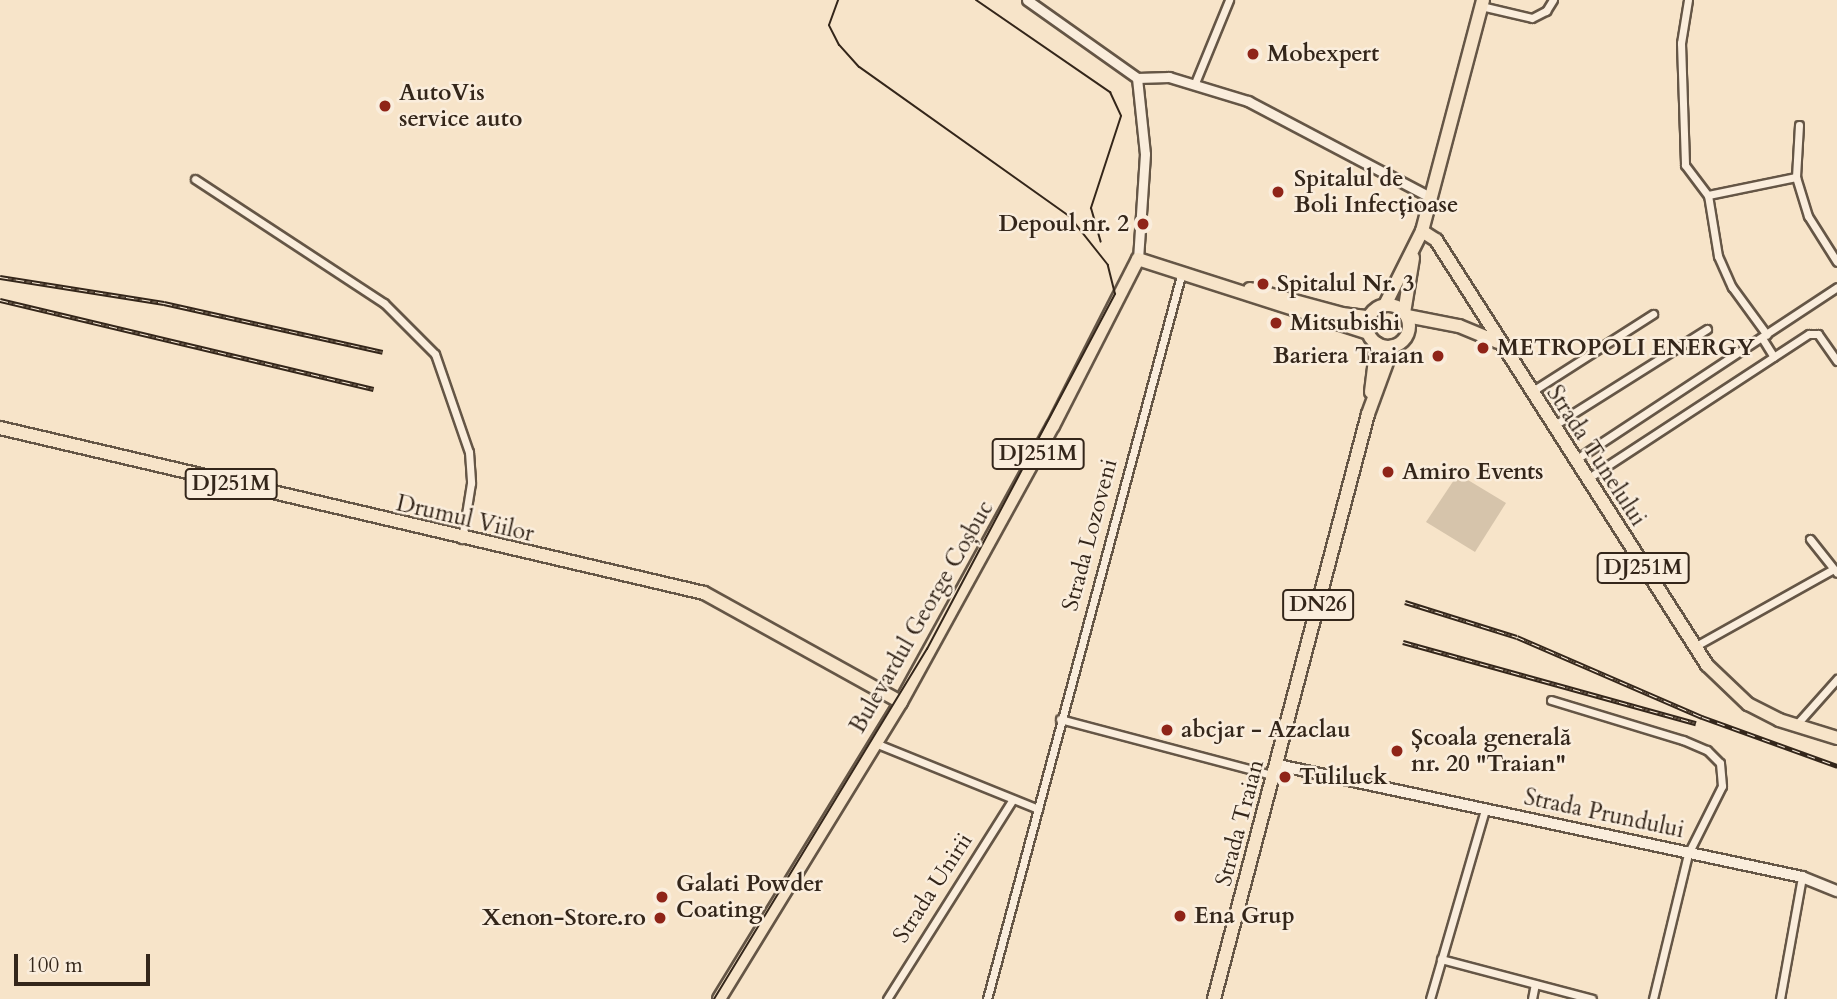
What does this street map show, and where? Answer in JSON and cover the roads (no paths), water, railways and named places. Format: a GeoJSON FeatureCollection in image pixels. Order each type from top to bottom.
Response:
{"type":"FeatureCollection","features":[{"type":"Feature","properties":{"kind":"main road"},"geometry":{"type":"LineString","coordinates":[[1225,284],[1368,317],[1385,305],[1413,255],[1422,231],[1482,3]]}},
{"type":"Feature","properties":{"kind":"main road","name":"DJ251M"},"geometry":{"type":"LineString","coordinates":[[1422,231],[1436,240],[1498,342]]}},
{"type":"Feature","properties":{"kind":"main road"},"geometry":{"type":"LineString","coordinates":[[1413,255],[1406,314],[1408,332],[1430,322]]}},
{"type":"Feature","properties":{"kind":"main road"},"geometry":{"type":"LineString","coordinates":[[1138,259],[1225,284],[1393,346]]}},
{"type":"Feature","properties":{"kind":"main road","name":"Bulevardul George Coșbuc"},"geometry":{"type":"LineString","coordinates":[[719,999],[901,702],[1047,438],[1138,259]]}},
{"type":"Feature","properties":{"kind":"main road"},"geometry":{"type":"LineString","coordinates":[[1385,305],[1430,322],[1472,330],[1498,342]]}},
{"type":"Feature","properties":{"kind":"main road","name":"DN26"},"geometry":{"type":"LineString","coordinates":[[1368,317],[1372,338]]}},
{"type":"Feature","properties":{"kind":"main road","name":"DN26"},"geometry":{"type":"LineString","coordinates":[[1393,346],[1408,332]]}},
{"type":"Feature","properties":{"kind":"main road","name":"Strada Traian"},"geometry":{"type":"LineString","coordinates":[[1368,414],[1372,338]]}},
{"type":"Feature","properties":{"kind":"main road","name":"Strada Tunelului"},"geometry":{"type":"LineString","coordinates":[[1498,342],[1694,647],[1735,695],[1796,725],[1837,738]]}},
{"type":"Feature","properties":{"kind":"main road","name":"Strada Traian"},"geometry":{"type":"LineString","coordinates":[[1213,999],[1277,771],[1368,414],[1393,346]]}},
{"type":"Feature","properties":{"kind":"main road","name":"Drumul Viilor"},"geometry":{"type":"LineString","coordinates":[[0,428],[462,540],[704,593],[901,702]]}},
{"type":"Feature","properties":{"kind":"main road","name":"Strada Prundului"},"geometry":{"type":"LineString","coordinates":[[1277,771],[1485,810],[1802,877],[1837,891]]}},
{"type":"Feature","properties":{"kind":"street"},"geometry":{"type":"LineString","coordinates":[[1027,0],[1137,78],[1160,76],[1195,83],[1271,111],[1430,197]]}},
{"type":"Feature","properties":{"kind":"street"},"geometry":{"type":"LineString","coordinates":[[1195,83],[1229,0]]}},
{"type":"Feature","properties":{"kind":"street"},"geometry":{"type":"LineString","coordinates":[[1482,3],[1532,18],[1546,11],[1553,0]]}},
{"type":"Feature","properties":{"kind":"street"},"geometry":{"type":"LineString","coordinates":[[1688,0],[1681,43],[1685,165],[1708,195],[1718,256],[1732,287],[1765,336],[1774,357]]}},
{"type":"Feature","properties":{"kind":"street","name":"Bulevardul George Coșbuc"},"geometry":{"type":"LineString","coordinates":[[1137,78],[1145,154],[1138,259]]}},
{"type":"Feature","properties":{"kind":"street"},"geometry":{"type":"LineString","coordinates":[[1799,125],[1796,177],[1812,223],[1837,262]]}},
{"type":"Feature","properties":{"kind":"street"},"geometry":{"type":"LineString","coordinates":[[1708,195],[1796,177]]}},
{"type":"Feature","properties":{"kind":"street"},"geometry":{"type":"LineString","coordinates":[[195,179],[384,303],[435,354],[469,452],[471,483],[462,540]]}},
{"type":"Feature","properties":{"kind":"street","name":"Strada Lozoveni"},"geometry":{"type":"LineString","coordinates":[[987,999],[1182,271]]}},
{"type":"Feature","properties":{"kind":"street"},"geometry":{"type":"LineString","coordinates":[[1574,461],[1837,287]]}},
{"type":"Feature","properties":{"kind":"street"},"geometry":{"type":"LineString","coordinates":[[1530,392],[1653,314]]}},
{"type":"Feature","properties":{"kind":"street"},"geometry":{"type":"LineString","coordinates":[[1552,426],[1707,329]]}},
{"type":"Feature","properties":{"kind":"street"},"geometry":{"type":"LineString","coordinates":[[1586,480],[1813,332],[1837,361]]}},
{"type":"Feature","properties":{"kind":"street"},"geometry":{"type":"LineString","coordinates":[[1694,647],[1835,571],[1810,539]]}},
{"type":"Feature","properties":{"kind":"street"},"geometry":{"type":"LineString","coordinates":[[1796,725],[1837,679]]}},
{"type":"Feature","properties":{"kind":"street"},"geometry":{"type":"LineString","coordinates":[[1551,700],[1683,740],[1707,750],[1720,763],[1721,786],[1688,854],[1653,999]]}},
{"type":"Feature","properties":{"kind":"street","name":"Strada Prundului"},"geometry":{"type":"LineString","coordinates":[[1060,719],[1277,771]]}},
{"type":"Feature","properties":{"kind":"street"},"geometry":{"type":"LineString","coordinates":[[875,743],[1038,809]]}},
{"type":"Feature","properties":{"kind":"street","name":"Strada Unirii"},"geometry":{"type":"LineString","coordinates":[[887,999],[1013,799]]}},
{"type":"Feature","properties":{"kind":"street"},"geometry":{"type":"LineString","coordinates":[[1430,999],[1485,810]]}},
{"type":"Feature","properties":{"kind":"street"},"geometry":{"type":"LineString","coordinates":[[1780,999],[1802,877]]}},
{"type":"Feature","properties":{"kind":"street"},"geometry":{"type":"LineString","coordinates":[[1441,959],[1592,999]]}},
{"type":"Feature","properties":{"kind":"street"},"geometry":{"type":"LineString","coordinates":[[1532,999],[1535,984]]}},
{"type":"Feature","properties":{"kind":"tram line"},"geometry":{"type":"LineString","coordinates":[[714,999],[927,649],[1115,294],[1108,265],[1069,216],[859,67],[839,45],[829,25],[838,0]]}},
{"type":"Feature","properties":{"kind":"tram line"},"geometry":{"type":"LineString","coordinates":[[976,0],[1110,92],[1121,116],[1091,208],[1101,242]]}},
{"type":"Feature","properties":{"kind":"railway"},"geometry":{"type":"LineString","coordinates":[[0,277],[164,303],[383,352]]}},
{"type":"Feature","properties":{"kind":"railway"},"geometry":{"type":"LineString","coordinates":[[0,300],[374,389]]}},
{"type":"Feature","properties":{"kind":"railway"},"geometry":{"type":"LineString","coordinates":[[1405,602],[1517,637],[1702,717],[1837,766]]}},
{"type":"Feature","properties":{"kind":"railway"},"geometry":{"type":"LineString","coordinates":[[1403,642],[1696,723]]}},
{"type":"Feature","properties":{"kind":"place","name":"Mobexpert"},"geometry":{"type":"Point","coordinates":[1253,54]}},
{"type":"Feature","properties":{"kind":"place","name":"AutoVis service auto"},"geometry":{"type":"Point","coordinates":[385,106]}},
{"type":"Feature","properties":{"kind":"place","name":"Spitalul de Boli Infecțioase"},"geometry":{"type":"Point","coordinates":[1278,192]}},
{"type":"Feature","properties":{"kind":"place","name":"Depoul nr. 2"},"geometry":{"type":"Point","coordinates":[1143,224]}},
{"type":"Feature","properties":{"kind":"place","name":"Spitalul Nr. 3"},"geometry":{"type":"Point","coordinates":[1263,284]}},
{"type":"Feature","properties":{"kind":"place","name":"Mitsubishi"},"geometry":{"type":"Point","coordinates":[1276,323]}},
{"type":"Feature","properties":{"kind":"place","name":"METROPOLI ENERGY"},"geometry":{"type":"Point","coordinates":[1483,348]}},
{"type":"Feature","properties":{"kind":"place","name":"Bariera Traian"},"geometry":{"type":"Point","coordinates":[1438,356]}},
{"type":"Feature","properties":{"kind":"place","name":"Amiro Events"},"geometry":{"type":"Point","coordinates":[1388,472]}},
{"type":"Feature","properties":{"kind":"place","name":"abcjar - Azaclau"},"geometry":{"type":"Point","coordinates":[1167,730]}},
{"type":"Feature","properties":{"kind":"place","name":"Școala generală nr. 20 \"Traian\""},"geometry":{"type":"Point","coordinates":[1397,751]}},
{"type":"Feature","properties":{"kind":"place","name":"Tuliluck"},"geometry":{"type":"Point","coordinates":[1285,777]}},
{"type":"Feature","properties":{"kind":"place","name":"Galati Powder Coating"},"geometry":{"type":"Point","coordinates":[662,897]}},
{"type":"Feature","properties":{"kind":"place","name":"Ena Grup"},"geometry":{"type":"Point","coordinates":[1180,916]}},
{"type":"Feature","properties":{"kind":"place","name":"Xenon-Store.ro"},"geometry":{"type":"Point","coordinates":[660,918]}}]}
